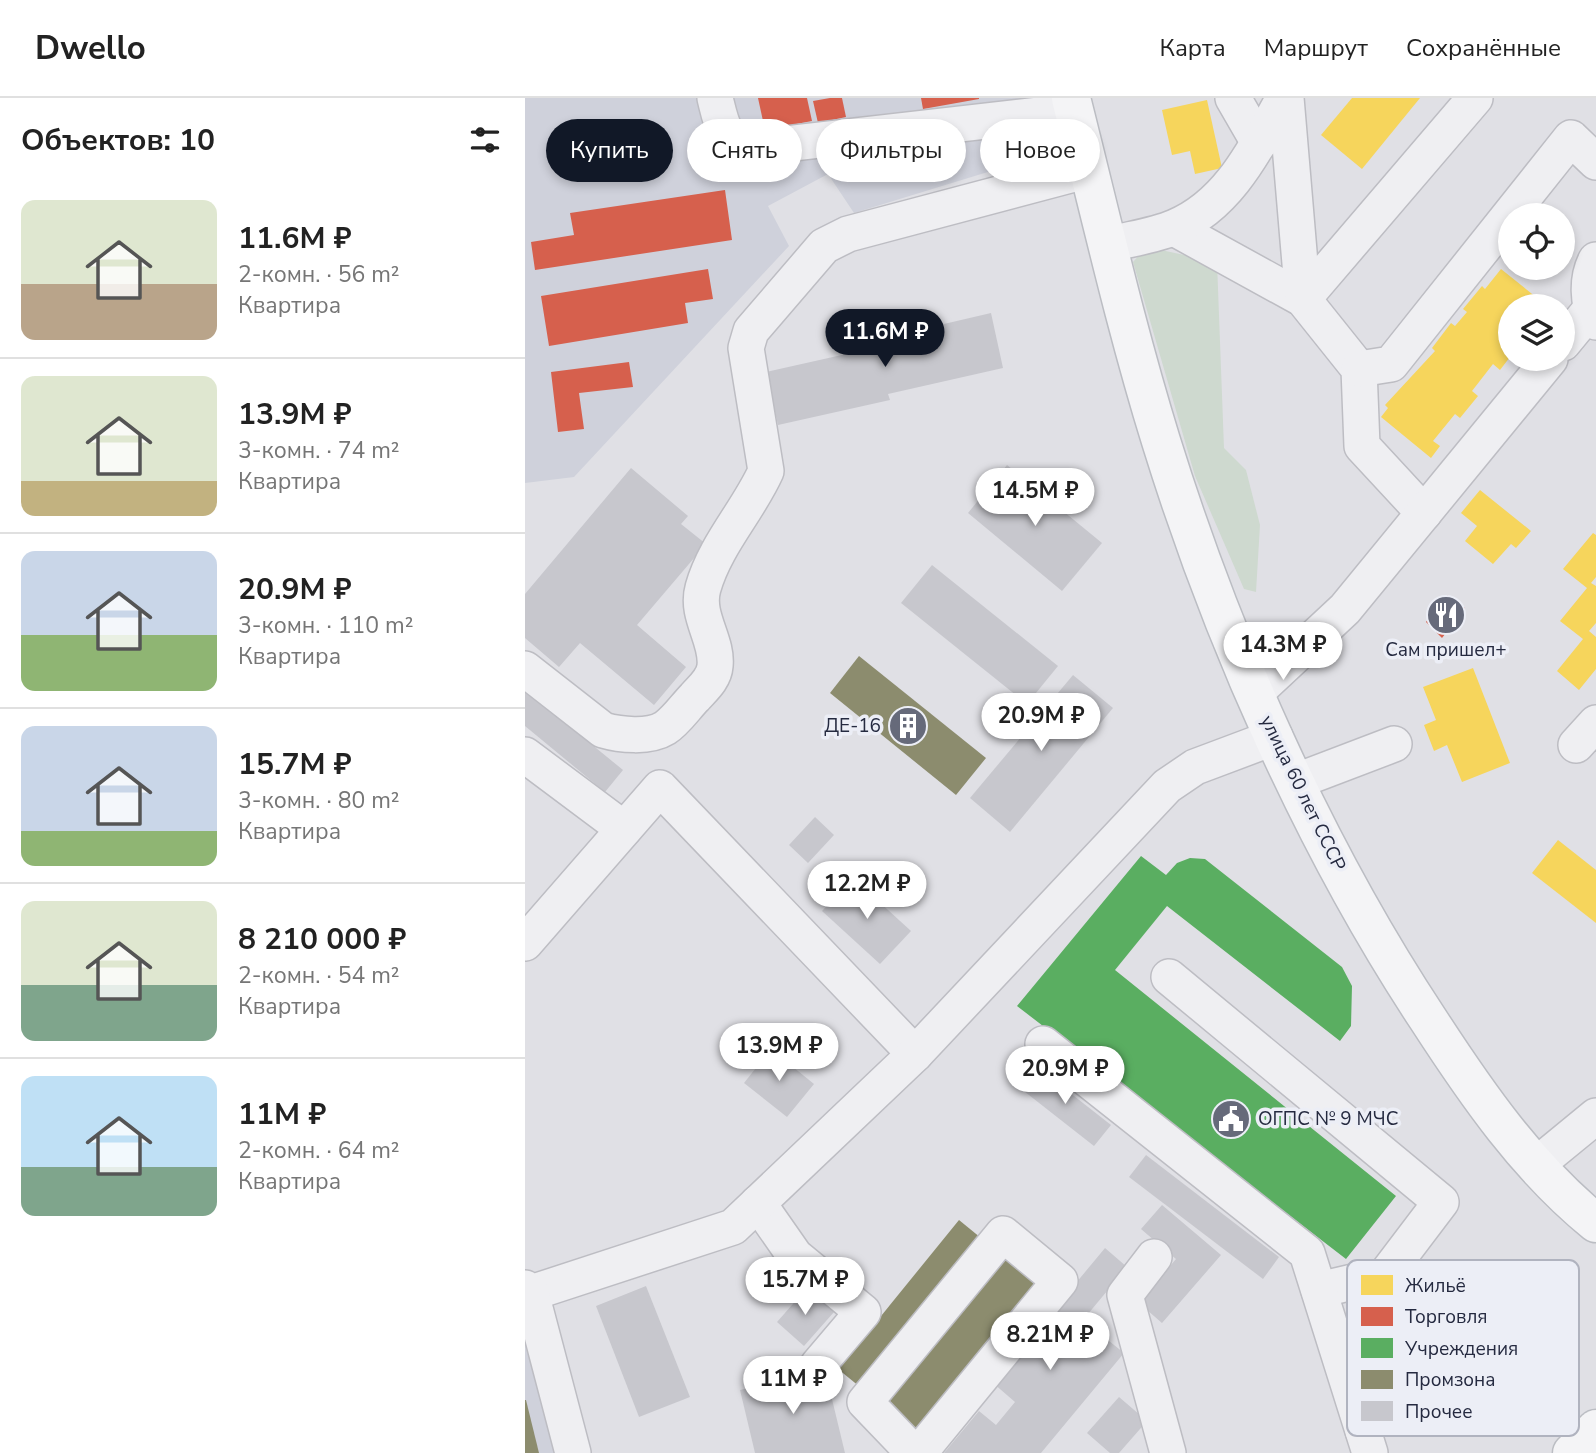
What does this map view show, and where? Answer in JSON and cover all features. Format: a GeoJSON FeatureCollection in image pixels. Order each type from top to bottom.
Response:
{"type":"FeatureCollection","features":[{"type":"Feature","properties":{"kind":"main road","name":"улица 60 лет СССР"},"geometry":{"type":"LineString","coordinates":[[1092,182],[1161,441],[1255,693],[1275,737],[1370,928],[1403,982],[1456,1062],[1535,1166],[1596,1223]]}},
{"type":"Feature","properties":{"kind":"main road"},"geometry":{"type":"LineString","coordinates":[[1572,1453],[1596,1429]]}},
{"type":"Feature","properties":{"kind":"lane"},"geometry":{"type":"LineString","coordinates":[[715,98],[723,129],[734,144],[749,148],[1073,105]]}},
{"type":"Feature","properties":{"kind":"lane"},"geometry":{"type":"LineString","coordinates":[[1233,98],[1259,144]]}},
{"type":"Feature","properties":{"kind":"lane"},"geometry":{"type":"LineString","coordinates":[[1107,244],[1174,228],[1207,209],[1259,144],[1285,98]]}},
{"type":"Feature","properties":{"kind":"lane"},"geometry":{"type":"LineString","coordinates":[[1285,98],[1303,299]]}},
{"type":"Feature","properties":{"kind":"lane"},"geometry":{"type":"LineString","coordinates":[[1303,299],[1475,98]]}},
{"type":"Feature","properties":{"kind":"lane"},"geometry":{"type":"LineString","coordinates":[[1359,369],[1391,364],[1570,138],[1596,162]]}},
{"type":"Feature","properties":{"kind":"lane"},"geometry":{"type":"LineString","coordinates":[[525,669],[603,730],[628,734],[665,728],[709,681],[715,668],[715,655],[701,604],[702,589],[729,530],[766,471],[746,348],[751,331],[824,246],[848,234],[1044,182]]}},
{"type":"Feature","properties":{"kind":"lane"},"geometry":{"type":"LineString","coordinates":[[1174,228],[1303,299],[1359,369],[1362,446],[1424,513]]}},
{"type":"Feature","properties":{"kind":"lane"},"geometry":{"type":"LineString","coordinates":[[1575,331],[1594,311],[1589,285],[1596,260]]}},
{"type":"Feature","properties":{"kind":"lane"},"geometry":{"type":"LineString","coordinates":[[1255,693],[1345,610],[1540,371]]}},
{"type":"Feature","properties":{"kind":"lane"},"geometry":{"type":"LineString","coordinates":[[573,1453],[528,1291],[733,1227],[915,1054],[1167,786],[1195,767],[1275,737]]}},
{"type":"Feature","properties":{"kind":"lane"},"geometry":{"type":"LineString","coordinates":[[1297,781],[1394,744]]}},
{"type":"Feature","properties":{"kind":"lane"},"geometry":{"type":"LineString","coordinates":[[525,755],[624,829]]}},
{"type":"Feature","properties":{"kind":"lane"},"geometry":{"type":"LineString","coordinates":[[525,943],[660,788],[915,1054]]}},
{"type":"Feature","properties":{"kind":"lane"},"geometry":{"type":"LineString","coordinates":[[1169,978],[1441,1202],[1397,1260]]}},
{"type":"Feature","properties":{"kind":"lane"},"geometry":{"type":"LineString","coordinates":[[1044,1044],[1307,1253],[1347,1379]]}},
{"type":"Feature","properties":{"kind":"lane"},"geometry":{"type":"LineString","coordinates":[[1535,1166],[1596,1116]]}},
{"type":"Feature","properties":{"kind":"lane"},"geometry":{"type":"LineString","coordinates":[[758,1203],[795,1256],[863,1312],[818,1365]]}},
{"type":"Feature","properties":{"kind":"lane"},"geometry":{"type":"LineString","coordinates":[[1003,1234],[1060,1281],[917,1453],[865,1402],[1003,1234]]}},
{"type":"Feature","properties":{"kind":"lane"},"geometry":{"type":"LineString","coordinates":[[1154,1257],[1125,1294],[1168,1453]]}},
{"type":"Feature","properties":{"kind":"lane"},"geometry":{"type":"LineString","coordinates":[[1319,1290],[1347,1283]]}},
{"type":"Feature","properties":{"kind":"shaded area"},"geometry":{"type":"Polygon","coordinates":[[[525,98],[1044,98],[1049,119],[980,119],[980,174],[966,179],[966,119],[816,119],[816,180],[768,206],[789,246],[574,477],[525,483],[525,98]]]}},
{"type":"Feature","properties":{"kind":"shaded area"},"geometry":{"type":"Polygon","coordinates":[[[833,182],[955,182],[854,213],[833,182]]]}},
{"type":"Feature","properties":{"kind":"shaded area"},"geometry":{"type":"Polygon","coordinates":[[[1147,247],[1217,262],[1224,448],[1246,470],[1260,525],[1256,592],[1244,589],[1195,476],[1133,262],[1147,247]]]}},
{"type":"Feature","properties":{"kind":"shaded area"},"geometry":{"type":"Polygon","coordinates":[[[525,1301],[571,1453],[525,1453],[525,1301]]]}},
{"type":"Feature","properties":{"kind":"building: Жильё"},"geometry":{"type":"Polygon","coordinates":[[[1352,98],[1420,98],[1362,169],[1321,135],[1352,98]]]}},
{"type":"Feature","properties":{"kind":"building: Жильё"},"geometry":{"type":"Polygon","coordinates":[[[1207,100],[1222,168],[1195,174],[1190,151],[1172,155],[1162,110],[1207,100]]]}},
{"type":"Feature","properties":{"kind":"building: Жильё"},"geometry":{"type":"Polygon","coordinates":[[[1498,273],[1498,280],[1515,280],[1532,294],[1498,294],[1498,368],[1493,364],[1472,391],[1478,396],[1460,418],[1455,414],[1433,441],[1440,446],[1431,458],[1381,417],[1388,408],[1385,405],[1435,351],[1432,348],[1451,323],[1455,326],[1467,312],[1463,309],[1482,286],[1485,289],[1498,273]]]}},
{"type":"Feature","properties":{"kind":"building: Жильё"},"geometry":{"type":"Polygon","coordinates":[[[1480,490],[1531,531],[1516,548],[1511,544],[1493,564],[1465,541],[1477,526],[1461,513],[1480,490]]]}},
{"type":"Feature","properties":{"kind":"building: Жильё"},"geometry":{"type":"Polygon","coordinates":[[[1593,533],[1596,535],[1596,577],[1591,583],[1596,586],[1596,623],[1589,631],[1596,637],[1596,669],[1579,690],[1557,671],[1583,639],[1560,621],[1587,588],[1563,569],[1593,533]]]}},
{"type":"Feature","properties":{"kind":"building: Жильё"},"geometry":{"type":"Polygon","coordinates":[[[1473,668],[1510,763],[1462,782],[1447,745],[1434,751],[1424,725],[1436,720],[1423,687],[1473,668]]]}},
{"type":"Feature","properties":{"kind":"building: Жильё"},"geometry":{"type":"Polygon","coordinates":[[[1558,840],[1596,870],[1596,923],[1532,873],[1558,840]]]}},
{"type":"Feature","properties":{"kind":"building: Торговля"},"geometry":{"type":"Polygon","coordinates":[[[758,98],[807,98],[812,121],[802,123],[802,119],[763,119],[758,98]]]}},
{"type":"Feature","properties":{"kind":"building: Торговля"},"geometry":{"type":"Polygon","coordinates":[[[842,98],[846,117],[817,119],[813,101],[842,98]]]}},
{"type":"Feature","properties":{"kind":"building: Торговля"},"geometry":{"type":"Polygon","coordinates":[[[921,98],[979,98],[979,99],[923,109],[921,98]]]}},
{"type":"Feature","properties":{"kind":"building: Торговля"},"geometry":{"type":"Polygon","coordinates":[[[725,190],[732,240],[535,270],[531,242],[574,235],[570,213],[725,190]]]}},
{"type":"Feature","properties":{"kind":"building: Торговля"},"geometry":{"type":"Polygon","coordinates":[[[708,269],[713,299],[685,303],[688,323],[549,346],[541,296],[708,269]]]}},
{"type":"Feature","properties":{"kind":"building: Торговля"},"geometry":{"type":"Polygon","coordinates":[[[629,362],[633,387],[579,393],[584,429],[558,432],[551,372],[629,362]]]}},
{"type":"Feature","properties":{"kind":"building: Торговля","name":"Сам пришел+"},"geometry":{"type":"Polygon","coordinates":[[[1447,595],[1465,608],[1442,638],[1426,622],[1447,595]]]}},
{"type":"Feature","properties":{"kind":"building: Учреждения","name":"ОГПС № 9 МЧС"},"geometry":{"type":"Polygon","coordinates":[[[1141,856],[1166,875],[1177,863],[1190,858],[1205,859],[1342,967],[1352,986],[1351,1026],[1340,1041],[1167,906],[1115,970],[1396,1196],[1346,1259],[1017,1006],[1141,856]]]}},
{"type":"Feature","properties":{"kind":"building: Промзона","name":"ДЕ-16"},"geometry":{"type":"Polygon","coordinates":[[[859,656],[986,758],[956,795],[830,693],[859,656]]]}},
{"type":"Feature","properties":{"kind":"building: Промзона"},"geometry":{"type":"Polygon","coordinates":[[[959,1220],[981,1238],[860,1387],[838,1369],[959,1220]]]}},
{"type":"Feature","properties":{"kind":"building: Промзона"},"geometry":{"type":"Polygon","coordinates":[[[1001,1253],[1039,1283],[916,1432],[878,1402],[1001,1253]]]}},
{"type":"Feature","properties":{"kind":"building: Промзона"},"geometry":{"type":"Polygon","coordinates":[[[526,1400],[539,1453],[525,1453],[526,1400]]]}},
{"type":"Feature","properties":{"kind":"building: Прочее"},"geometry":{"type":"Polygon","coordinates":[[[991,313],[1003,368],[888,394],[890,400],[778,425],[766,372],[873,348],[871,341],[991,313]]]}},
{"type":"Feature","properties":{"kind":"building: Прочее"},"geometry":{"type":"Polygon","coordinates":[[[1007,465],[1102,543],[1062,591],[968,513],[1007,465]]]}},
{"type":"Feature","properties":{"kind":"building: Прочее"},"geometry":{"type":"Polygon","coordinates":[[[631,468],[688,516],[681,524],[706,544],[637,625],[686,667],[654,705],[580,643],[559,667],[525,638],[525,594],[631,468]]]}},
{"type":"Feature","properties":{"kind":"building: Прочее"},"geometry":{"type":"Polygon","coordinates":[[[932,565],[1058,666],[1027,704],[901,603],[932,565]]]}},
{"type":"Feature","properties":{"kind":"building: Прочее"},"geometry":{"type":"Polygon","coordinates":[[[1073,675],[1113,708],[1010,832],[970,798],[1073,675]]]}},
{"type":"Feature","properties":{"kind":"building: Прочее"},"geometry":{"type":"Polygon","coordinates":[[[525,690],[623,770],[605,792],[525,726],[525,690]]]}},
{"type":"Feature","properties":{"kind":"building: Прочее"},"geometry":{"type":"Polygon","coordinates":[[[815,817],[834,835],[808,863],[789,845],[815,817]]]}},
{"type":"Feature","properties":{"kind":"building: Прочее"},"geometry":{"type":"Polygon","coordinates":[[[853,878],[911,931],[880,964],[822,911],[853,878]]]}},
{"type":"Feature","properties":{"kind":"building: Прочее"},"geometry":{"type":"Polygon","coordinates":[[[771,1049],[814,1084],[787,1117],[744,1083],[771,1049]]]}},
{"type":"Feature","properties":{"kind":"building: Прочее"},"geometry":{"type":"Polygon","coordinates":[[[1037,1067],[1111,1125],[1094,1146],[1020,1088],[1037,1067]]]}},
{"type":"Feature","properties":{"kind":"building: Прочее"},"geometry":{"type":"Polygon","coordinates":[[[1146,1155],[1279,1257],[1263,1279],[1129,1177],[1146,1155]]]}},
{"type":"Feature","properties":{"kind":"building: Прочее"},"geometry":{"type":"Polygon","coordinates":[[[1162,1205],[1221,1255],[1162,1323],[1139,1303],[1176,1259],[1141,1229],[1162,1205]]]}},
{"type":"Feature","properties":{"kind":"building: Прочее"},"geometry":{"type":"Polygon","coordinates":[[[1105,1248],[1127,1267],[1083,1320],[1124,1353],[1041,1453],[944,1453],[979,1411],[996,1425],[1015,1402],[993,1383],[1105,1248]]]}},
{"type":"Feature","properties":{"kind":"building: Прочее"},"geometry":{"type":"Polygon","coordinates":[[[646,1286],[690,1397],[639,1417],[596,1306],[646,1286]]]}},
{"type":"Feature","properties":{"kind":"building: Прочее"},"geometry":{"type":"Polygon","coordinates":[[[807,1288],[834,1312],[804,1346],[777,1322],[807,1288]]]}},
{"type":"Feature","properties":{"kind":"building: Прочее"},"geometry":{"type":"Polygon","coordinates":[[[825,1370],[845,1453],[755,1453],[740,1390],[825,1370]]]}},
{"type":"Feature","properties":{"kind":"building: Прочее"},"geometry":{"type":"Polygon","coordinates":[[[1119,1397],[1147,1421],[1119,1453],[1110,1453],[1087,1433],[1119,1397]]]}},
{"type":"Feature","properties":{"kind":"place","name":"Сам пришел+"},"geometry":{"type":"Point","coordinates":[1446,615]}},
{"type":"Feature","properties":{"kind":"place","name":"ДЕ-16"},"geometry":{"type":"Point","coordinates":[908,726]}},
{"type":"Feature","properties":{"kind":"place","name":"ОГПС № 9 МЧС"},"geometry":{"type":"Point","coordinates":[1231,1119]}}]}
